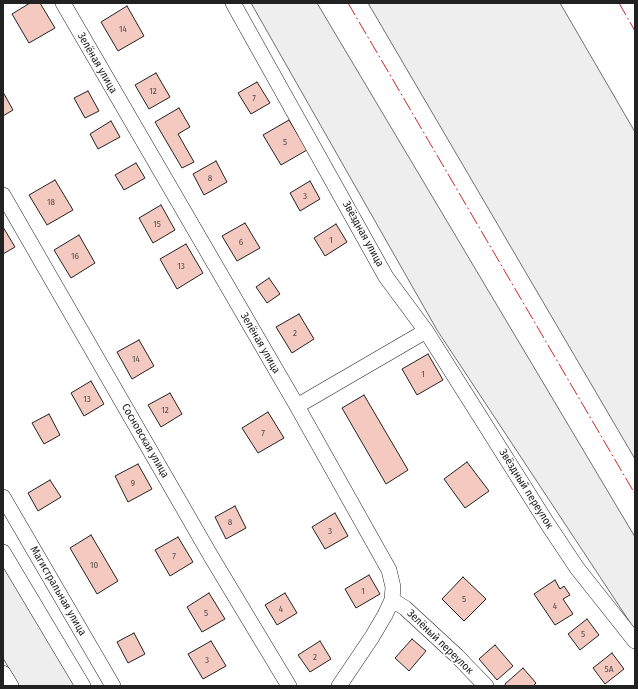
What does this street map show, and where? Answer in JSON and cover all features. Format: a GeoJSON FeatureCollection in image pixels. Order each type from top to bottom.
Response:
{"type":"FeatureCollection","features":[{"type":"Feature","properties":{"kind":"street","name":"Зелёная улица"},"geometry":{"type":"LineString","coordinates":[[63,3],[297,406],[389,570],[393,587],[392,600],[372,637],[339,686]]}},
{"type":"Feature","properties":{"kind":"street","name":"Звёздная улица"},"geometry":{"type":"LineString","coordinates":[[233,3],[386,276],[426,331]]}},
{"type":"Feature","properties":{"kind":"street","name":"Сосновская улица"},"geometry":{"type":"LineString","coordinates":[[3,195],[212,558],[289,686]]}},
{"type":"Feature","properties":{"kind":"street"},"geometry":{"type":"LineString","coordinates":[[297,406],[426,331]]}},
{"type":"Feature","properties":{"kind":"street","name":"Звёздный переулок"},"geometry":{"type":"LineString","coordinates":[[426,331],[577,568],[635,641]]}},
{"type":"Feature","properties":{"kind":"street","name":"Магистральная улица"},"geometry":{"type":"LineString","coordinates":[[3,497],[113,686]]}},
{"type":"Feature","properties":{"kind":"street"},"geometry":{"type":"LineString","coordinates":[[3,552],[83,686]]}},
{"type":"Feature","properties":{"kind":"street","name":"Зелёный переулок"},"geometry":{"type":"LineString","coordinates":[[392,600],[405,608],[457,656],[486,686]]}},
{"type":"Feature","properties":{"kind":"street"},"geometry":{"type":"LineString","coordinates":[[3,672],[11,686]]}},
{"type":"Feature","properties":{"kind":"shaded area"},"geometry":{"type":"Polygon","coordinates":[[[251,3],[317,3],[635,537],[635,630],[437,330],[251,3]]]}},
{"type":"Feature","properties":{"kind":"shaded area"},"geometry":{"type":"Polygon","coordinates":[[[368,3],[560,3],[635,132],[635,459],[368,3]]]}},
{"type":"Feature","properties":{"kind":"shaded area"},"geometry":{"type":"Polygon","coordinates":[[[3,565],[75,686],[19,686],[3,658],[3,565]]]}},
{"type":"Feature","properties":{"kind":"building"},"geometry":{"type":"Polygon","coordinates":[[[30,3],[40,3],[55,28],[29,43],[12,14],[30,3]]]}},
{"type":"Feature","properties":{"kind":"building"},"geometry":{"type":"Polygon","coordinates":[[[127,6],[144,36],[118,51],[101,22],[127,6]]]}},
{"type":"Feature","properties":{"kind":"building"},"geometry":{"type":"Polygon","coordinates":[[[156,73],[170,97],[149,109],[135,85],[156,73]]]}},
{"type":"Feature","properties":{"kind":"building"},"geometry":{"type":"Polygon","coordinates":[[[257,82],[270,103],[251,114],[238,93],[257,82]]]}},
{"type":"Feature","properties":{"kind":"building"},"geometry":{"type":"Polygon","coordinates":[[[88,91],[99,111],[85,118],[74,98],[88,91]]]}},
{"type":"Feature","properties":{"kind":"building"},"geometry":{"type":"Polygon","coordinates":[[[3,92],[13,110],[3,116],[3,92]]]}},
{"type":"Feature","properties":{"kind":"building"},"geometry":{"type":"Polygon","coordinates":[[[179,108],[190,127],[178,134],[194,162],[182,168],[155,122],[179,108]]]}},
{"type":"Feature","properties":{"kind":"building"},"geometry":{"type":"Polygon","coordinates":[[[289,120],[307,150],[281,165],[263,135],[289,120]]]}},
{"type":"Feature","properties":{"kind":"building"},"geometry":{"type":"Polygon","coordinates":[[[111,121],[120,137],[98,149],[90,134],[111,121]]]}},
{"type":"Feature","properties":{"kind":"building"},"geometry":{"type":"Polygon","coordinates":[[[216,161],[227,182],[204,195],[193,174],[216,161]]]}},
{"type":"Feature","properties":{"kind":"building"},"geometry":{"type":"Polygon","coordinates":[[[136,163],[145,178],[124,190],[115,175],[136,163]]]}},
{"type":"Feature","properties":{"kind":"building"},"geometry":{"type":"Polygon","coordinates":[[[55,180],[73,210],[47,225],[29,195],[55,180]]]}},
{"type":"Feature","properties":{"kind":"building"},"geometry":{"type":"Polygon","coordinates":[[[310,181],[320,199],[300,211],[290,193],[310,181]]]}},
{"type":"Feature","properties":{"kind":"building"},"geometry":{"type":"Polygon","coordinates":[[[161,205],[175,230],[153,243],[139,218],[161,205]]]}},
{"type":"Feature","properties":{"kind":"building"},"geometry":{"type":"Polygon","coordinates":[[[245,223],[260,248],[237,261],[222,236],[245,223]]]}},
{"type":"Feature","properties":{"kind":"building"},"geometry":{"type":"Polygon","coordinates":[[[336,224],[347,242],[325,256],[314,238],[336,224]]]}},
{"type":"Feature","properties":{"kind":"building"},"geometry":{"type":"Polygon","coordinates":[[[3,227],[15,247],[3,254],[3,227]]]}},
{"type":"Feature","properties":{"kind":"building"},"geometry":{"type":"Polygon","coordinates":[[[79,235],[95,263],[71,278],[54,250],[79,235]]]}},
{"type":"Feature","properties":{"kind":"building"},"geometry":{"type":"Polygon","coordinates":[[[186,244],[203,273],[177,289],[160,259],[186,244]]]}},
{"type":"Feature","properties":{"kind":"building"},"geometry":{"type":"Polygon","coordinates":[[[269,278],[280,294],[267,303],[256,287],[269,278]]]}},
{"type":"Feature","properties":{"kind":"building"},"geometry":{"type":"Polygon","coordinates":[[[299,314],[314,339],[292,353],[276,327],[299,314]]]}},
{"type":"Feature","properties":{"kind":"building"},"geometry":{"type":"Polygon","coordinates":[[[139,340],[154,366],[132,379],[117,352],[139,340]]]}},
{"type":"Feature","properties":{"kind":"building"},"geometry":{"type":"Polygon","coordinates":[[[428,354],[443,380],[417,395],[402,369],[428,354]]]}},
{"type":"Feature","properties":{"kind":"building"},"geometry":{"type":"Polygon","coordinates":[[[91,381],[104,404],[84,416],[71,393],[91,381]]]}},
{"type":"Feature","properties":{"kind":"building"},"geometry":{"type":"Polygon","coordinates":[[[170,393],[182,414],[161,427],[148,405],[170,393]]]}},
{"type":"Feature","properties":{"kind":"building"},"geometry":{"type":"Polygon","coordinates":[[[364,395],[408,470],[386,484],[342,408],[364,395]]]}},
{"type":"Feature","properties":{"kind":"building"},"geometry":{"type":"Polygon","coordinates":[[[268,412],[284,438],[258,453],[242,428],[268,412]]]}},
{"type":"Feature","properties":{"kind":"building"},"geometry":{"type":"Polygon","coordinates":[[[49,414],[60,435],[44,444],[32,423],[49,414]]]}},
{"type":"Feature","properties":{"kind":"building"},"geometry":{"type":"Polygon","coordinates":[[[467,462],[489,491],[465,508],[444,479],[467,462]]]}},
{"type":"Feature","properties":{"kind":"building"},"geometry":{"type":"Polygon","coordinates":[[[138,464],[152,489],[128,502],[115,476],[138,464]]]}},
{"type":"Feature","properties":{"kind":"building"},"geometry":{"type":"Polygon","coordinates":[[[50,480],[61,497],[38,511],[28,493],[50,480]]]}},
{"type":"Feature","properties":{"kind":"building"},"geometry":{"type":"Polygon","coordinates":[[[235,506],[246,528],[226,539],[215,517],[235,506]]]}},
{"type":"Feature","properties":{"kind":"building"},"geometry":{"type":"Polygon","coordinates":[[[335,513],[348,536],[325,549],[312,527],[335,513]]]}},
{"type":"Feature","properties":{"kind":"building"},"geometry":{"type":"Polygon","coordinates":[[[91,535],[118,581],[97,594],[70,548],[91,535]]]}},
{"type":"Feature","properties":{"kind":"building"},"geometry":{"type":"Polygon","coordinates":[[[178,537],[193,562],[170,576],[155,550],[178,537]]]}},
{"type":"Feature","properties":{"kind":"building"},"geometry":{"type":"Polygon","coordinates":[[[369,575],[380,594],[356,608],[345,589],[369,575]]]}},
{"type":"Feature","properties":{"kind":"building"},"geometry":{"type":"Polygon","coordinates":[[[463,577],[486,599],[464,621],[442,599],[463,577]]]}},
{"type":"Feature","properties":{"kind":"building"},"geometry":{"type":"Polygon","coordinates":[[[555,580],[560,589],[564,586],[570,595],[563,599],[573,614],[555,625],[534,594],[555,580]]]}},
{"type":"Feature","properties":{"kind":"building"},"geometry":{"type":"Polygon","coordinates":[[[209,593],[225,619],[202,632],[187,607],[209,593]]]}},
{"type":"Feature","properties":{"kind":"building"},"geometry":{"type":"Polygon","coordinates":[[[285,593],[297,613],[277,625],[265,605],[285,593]]]}},
{"type":"Feature","properties":{"kind":"building"},"geometry":{"type":"Polygon","coordinates":[[[587,619],[599,635],[580,650],[568,634],[587,619]]]}},
{"type":"Feature","properties":{"kind":"building"},"geometry":{"type":"Polygon","coordinates":[[[134,633],[145,654],[128,663],[117,642],[134,633]]]}},
{"type":"Feature","properties":{"kind":"building"},"geometry":{"type":"Polygon","coordinates":[[[412,639],[426,651],[409,671],[395,658],[412,639]]]}},
{"type":"Feature","properties":{"kind":"building"},"geometry":{"type":"Polygon","coordinates":[[[211,641],[226,666],[203,679],[188,654],[211,641]]]}},
{"type":"Feature","properties":{"kind":"building"},"geometry":{"type":"Polygon","coordinates":[[[320,641],[331,659],[310,672],[298,655],[320,641]]]}},
{"type":"Feature","properties":{"kind":"building"},"geometry":{"type":"Polygon","coordinates":[[[495,645],[513,666],[497,680],[479,659],[495,645]]]}},
{"type":"Feature","properties":{"kind":"building"},"geometry":{"type":"Polygon","coordinates":[[[612,653],[624,669],[605,684],[593,668],[612,653]]]}},
{"type":"Feature","properties":{"kind":"building"},"geometry":{"type":"Polygon","coordinates":[[[523,668],[536,683],[533,686],[506,686],[505,684],[523,668]]]}},
{"type":"Feature","properties":{"kind":"power"},"geometry":{"type":"LineString","coordinates":[[348,3],[635,494]]}},
{"type":"Feature","properties":{"kind":"power"},"geometry":{"type":"LineString","coordinates":[[619,3],[635,31]]}}]}
